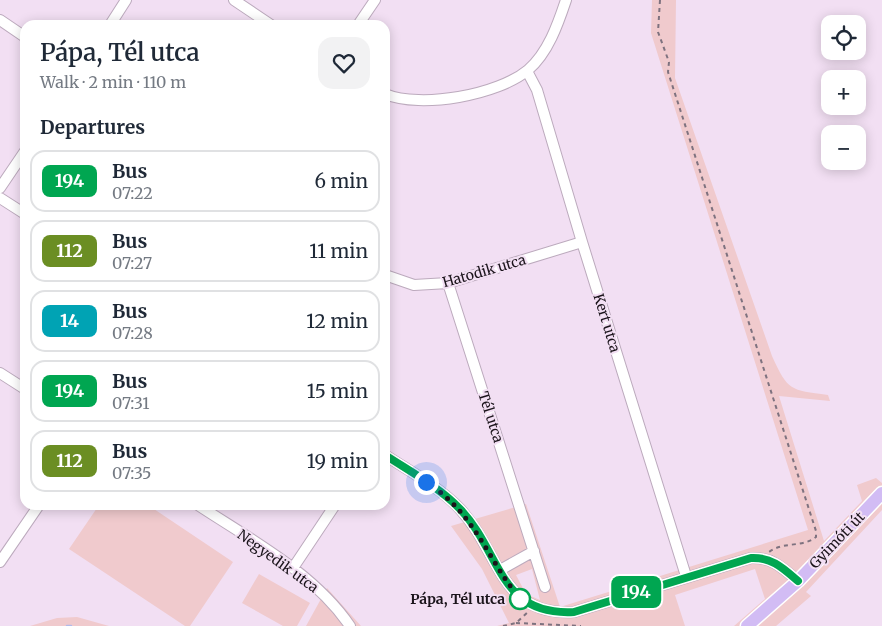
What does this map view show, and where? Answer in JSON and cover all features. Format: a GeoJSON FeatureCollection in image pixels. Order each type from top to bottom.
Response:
{"type":"FeatureCollection","features":[{"type":"Feature","properties":{"kind":"main road","name":"Gyimóti út"},"geometry":{"type":"LineString","coordinates":[[747,626],[798,581],[882,494]]}},
{"type":"Feature","properties":{"kind":"street"},"geometry":{"type":"LineString","coordinates":[[113,20],[126,0]]}},
{"type":"Feature","properties":{"kind":"street"},"geometry":{"type":"LineString","coordinates":[[234,0],[264,20]]}},
{"type":"Feature","properties":{"kind":"street"},"geometry":{"type":"LineString","coordinates":[[361,20],[375,0]]}},
{"type":"Feature","properties":{"kind":"street"},"geometry":{"type":"LineString","coordinates":[[390,95],[411,100],[455,97],[494,87],[527,71],[548,44],[566,0]]}},
{"type":"Feature","properties":{"kind":"street"},"geometry":{"type":"LineString","coordinates":[[0,20],[20,34]]}},
{"type":"Feature","properties":{"kind":"street","name":"Kert utca"},"geometry":{"type":"LineString","coordinates":[[527,71],[537,90],[582,242],[686,576]]}},
{"type":"Feature","properties":{"kind":"street"},"geometry":{"type":"LineString","coordinates":[[0,188],[20,158]]}},
{"type":"Feature","properties":{"kind":"street"},"geometry":{"type":"LineString","coordinates":[[0,198],[20,211]]}},
{"type":"Feature","properties":{"kind":"street","name":"Hatodik utca"},"geometry":{"type":"LineString","coordinates":[[390,277],[414,285],[448,283],[582,242]]}},
{"type":"Feature","properties":{"kind":"street","name":"Tél utca"},"geometry":{"type":"LineString","coordinates":[[448,283],[545,587]]}},
{"type":"Feature","properties":{"kind":"street"},"geometry":{"type":"LineString","coordinates":[[0,372],[20,386]]}},
{"type":"Feature","properties":{"kind":"street"},"geometry":{"type":"LineString","coordinates":[[390,458],[440,490],[460,509],[474,527],[518,597],[534,607],[554,613],[574,612],[686,576],[751,558],[762,558],[776,563],[798,581]]}},
{"type":"Feature","properties":{"kind":"street"},"geometry":{"type":"LineString","coordinates":[[0,562],[36,510]]}},
{"type":"Feature","properties":{"kind":"street","name":"Negyedik utca"},"geometry":{"type":"LineString","coordinates":[[206,510],[293,568],[341,612],[350,626]]}},
{"type":"Feature","properties":{"kind":"street"},"geometry":{"type":"LineString","coordinates":[[293,568],[332,510]]}},
{"type":"Feature","properties":{"kind":"street"},"geometry":{"type":"LineString","coordinates":[[500,570],[534,551]]}},
{"type":"Feature","properties":{"kind":"path"},"geometry":{"type":"LineString","coordinates":[[660,0],[658,32],[669,62],[668,72],[816,531],[816,537],[810,541],[776,547],[762,558]]}},
{"type":"Feature","properties":{"kind":"path"},"geometry":{"type":"LineString","coordinates":[[516,623],[534,607]]}},
{"type":"Feature","properties":{"kind":"path"},"geometry":{"type":"LineString","coordinates":[[503,626],[516,623],[581,626]]}},
{"type":"Feature","properties":{"kind":"shaded area"},"geometry":{"type":"Polygon","coordinates":[[[652,0],[676,0],[675,78],[772,356],[782,376],[792,387],[805,392],[828,395],[830,401],[779,396],[824,541],[862,501],[857,485],[876,478],[882,483],[882,510],[806,592],[811,596],[776,626],[734,626],[765,599],[755,569],[675,595],[685,626],[497,626],[509,623],[482,569],[451,526],[526,504],[560,607],[808,530],[651,33],[652,0]],[[532,569],[516,575],[526,594],[540,600],[532,569]]]}},
{"type":"Feature","properties":{"kind":"shaded area"},"geometry":{"type":"Polygon","coordinates":[[[96,510],[155,510],[233,562],[190,626],[185,626],[69,549],[96,510]]]}},
{"type":"Feature","properties":{"kind":"shaded area"},"geometry":{"type":"Polygon","coordinates":[[[259,574],[310,603],[297,626],[283,626],[242,603],[259,574]]]}},
{"type":"Feature","properties":{"kind":"shaded area"},"geometry":{"type":"Polygon","coordinates":[[[327,588],[361,626],[306,626],[327,588]]]}},
{"type":"Feature","properties":{"kind":"shaded area"},"geometry":{"type":"Polygon","coordinates":[[[77,617],[109,626],[30,626],[57,618],[77,617]]]}},
{"type":"Feature","properties":{"kind":"bus line","name":"194"},"geometry":{"type":"LineString","coordinates":[[390,458],[440,490],[460,509],[474,527],[508,584],[518,597],[534,607],[554,613],[574,612],[686,576],[751,558],[762,558],[776,563],[798,581]]}},
{"type":"Feature","properties":{"kind":"place","name":"Pápa, Tél utca"},"geometry":{"type":"Point","coordinates":[520,599]}},
{"type":"Feature","properties":{"kind":"route"},"geometry":{"type":"LineString","coordinates":[[426,482],[440,490],[460,509],[474,527],[508,584],[520,599]]}}]}
